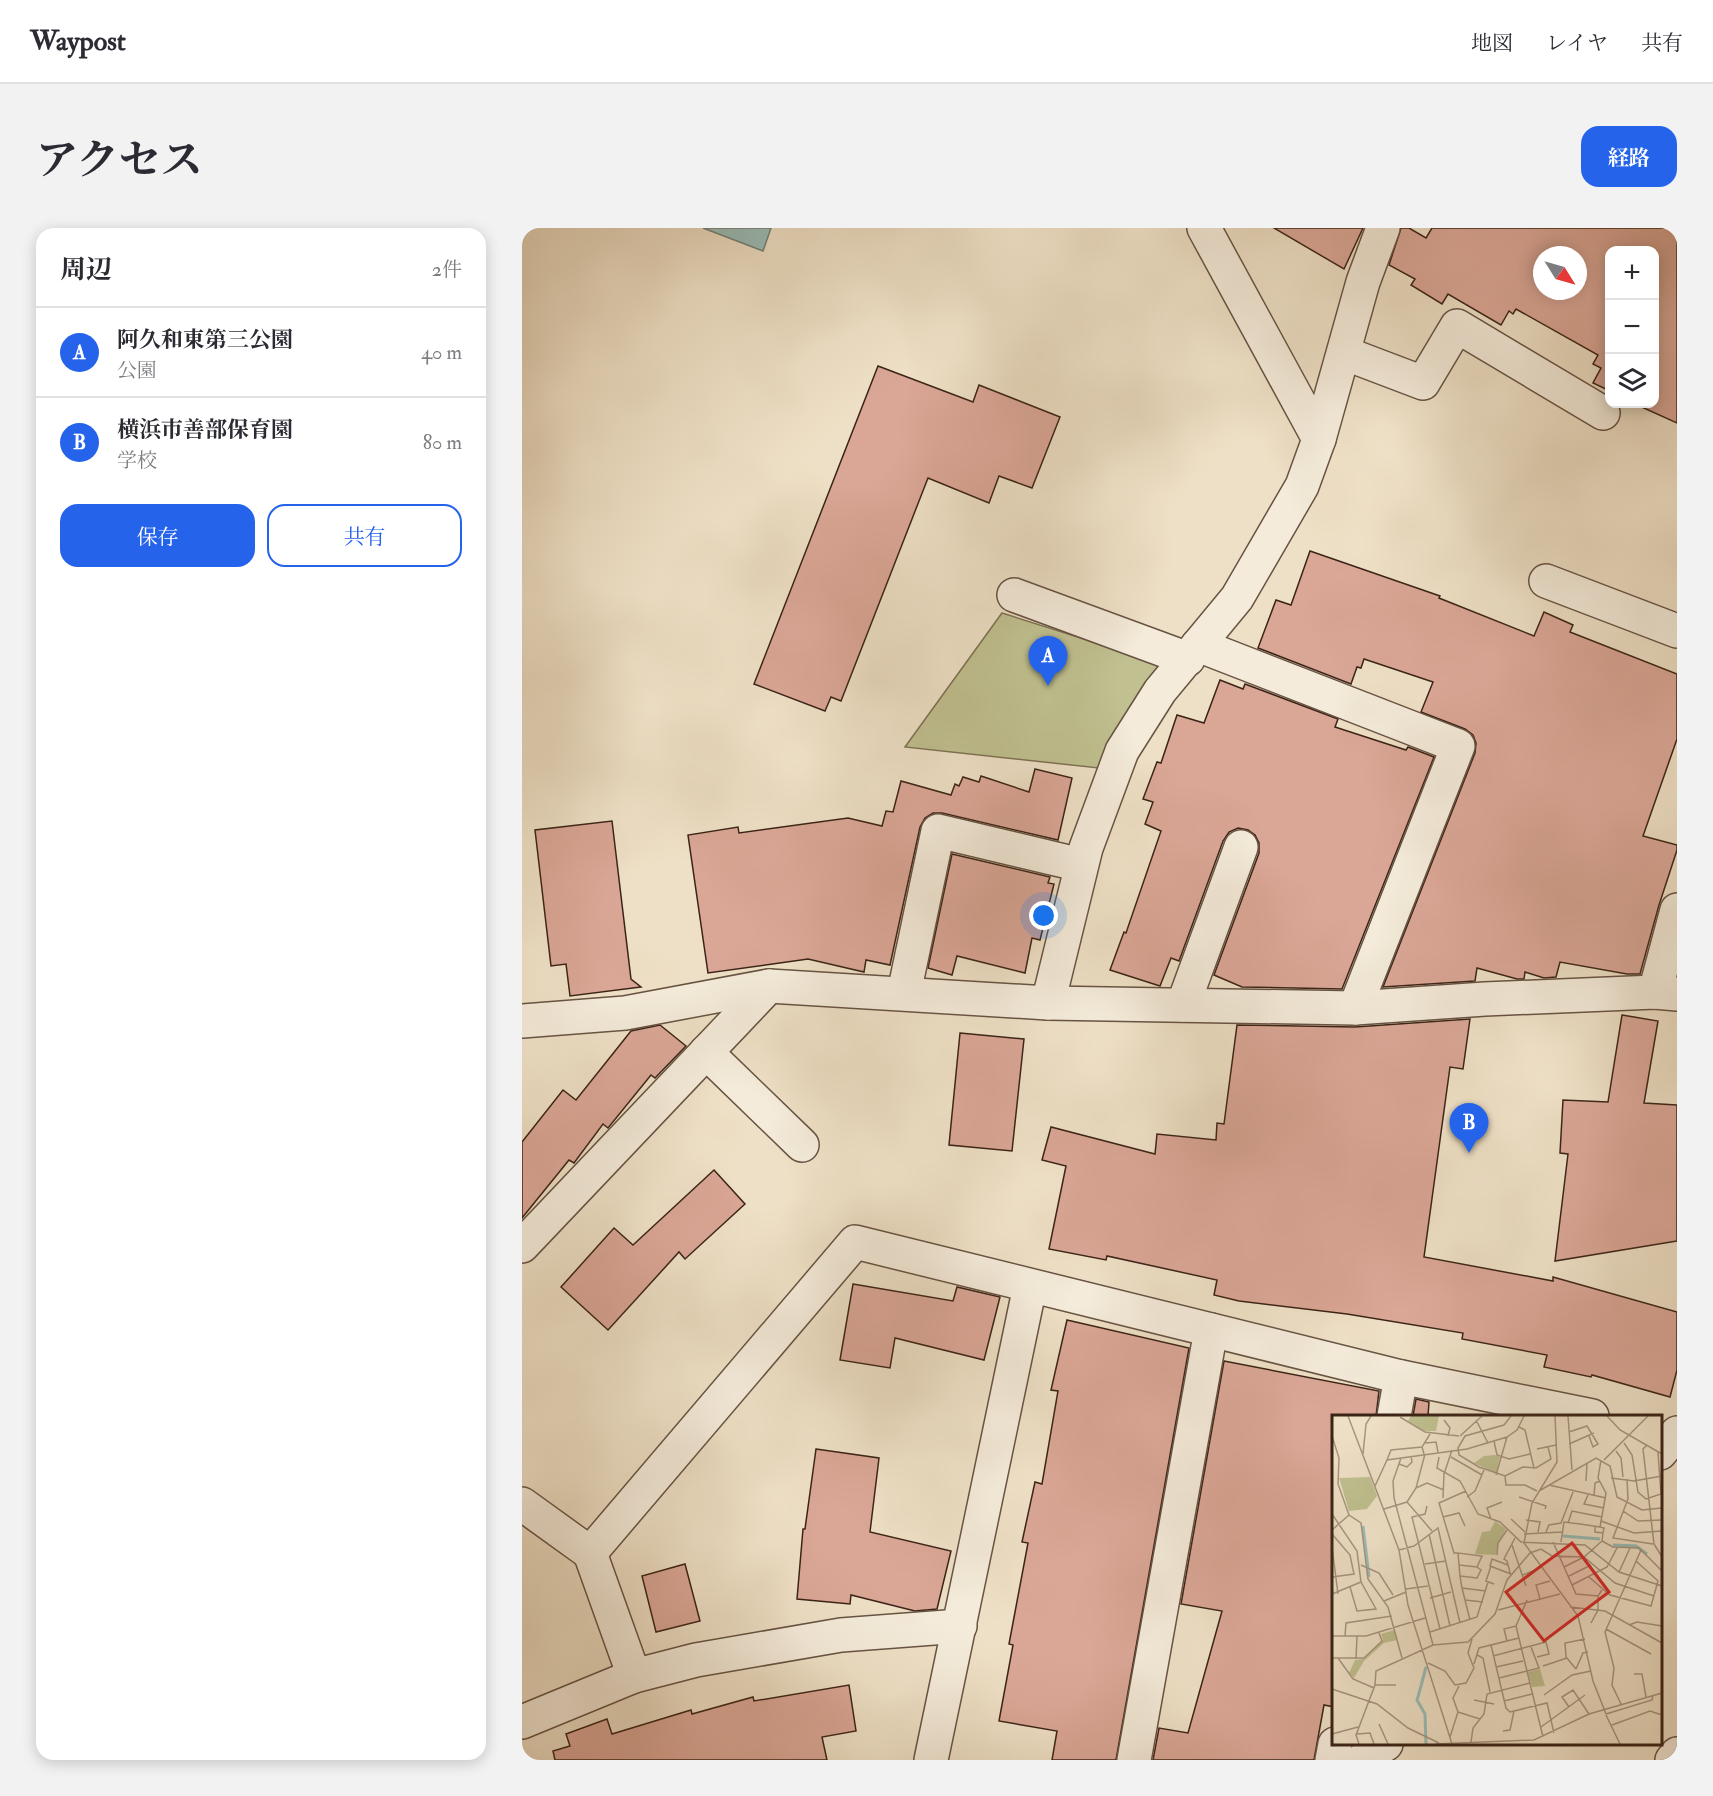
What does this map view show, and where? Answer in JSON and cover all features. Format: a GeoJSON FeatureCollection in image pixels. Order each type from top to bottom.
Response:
{"type":"FeatureCollection","features":[{"type":"Feature","properties":{"kind":"street"},"geometry":{"type":"LineString","coordinates":[[1204,228],[1319,439]]}},
{"type":"Feature","properties":{"kind":"street"},"geometry":{"type":"LineString","coordinates":[[1048,1003],[1081,865],[1122,751],[1160,691],[1238,598],[1302,486],[1319,439],[1363,282],[1383,228]]}},
{"type":"Feature","properties":{"kind":"street"},"geometry":{"type":"LineString","coordinates":[[1344,353],[1423,383],[1456,326],[1603,413]]}},
{"type":"Feature","properties":{"kind":"street"},"geometry":{"type":"LineString","coordinates":[[1546,581],[1677,630]]}},
{"type":"Feature","properties":{"kind":"street"},"geometry":{"type":"LineString","coordinates":[[1014,595],[1193,652],[1458,746],[1354,1008]]}},
{"type":"Feature","properties":{"kind":"street"},"geometry":{"type":"LineString","coordinates":[[904,993],[938,831],[1081,865]]}},
{"type":"Feature","properties":{"kind":"street"},"geometry":{"type":"LineString","coordinates":[[1183,1005],[1241,847]]}},
{"type":"Feature","properties":{"kind":"street"},"geometry":{"type":"LineString","coordinates":[[522,1021],[625,1013],[769,986],[1048,1003],[1354,1008],[1485,999],[1666,993],[1677,910]]}},
{"type":"Feature","properties":{"kind":"street"},"geometry":{"type":"LineString","coordinates":[[522,1245],[769,986]]}},
{"type":"Feature","properties":{"kind":"street"},"geometry":{"type":"LineString","coordinates":[[706,1052],[802,1145]]}},
{"type":"Feature","properties":{"kind":"street"},"geometry":{"type":"LineString","coordinates":[[590,1553],[855,1242],[1401,1377],[1587,1415]]}},
{"type":"Feature","properties":{"kind":"street"},"geometry":{"type":"LineString","coordinates":[[931,1760],[1030,1286]]}},
{"type":"Feature","properties":{"kind":"street"},"geometry":{"type":"LineString","coordinates":[[1134,1760],[1211,1330]]}},
{"type":"Feature","properties":{"kind":"street"},"geometry":{"type":"LineString","coordinates":[[1394,1415],[1401,1377]]}},
{"type":"Feature","properties":{"kind":"street"},"geometry":{"type":"LineString","coordinates":[[1662,1431],[1677,1434]]}},
{"type":"Feature","properties":{"kind":"street"},"geometry":{"type":"LineString","coordinates":[[1662,1451],[1677,1434]]}},
{"type":"Feature","properties":{"kind":"street"},"geometry":{"type":"LineString","coordinates":[[522,1504],[590,1553],[634,1676]]}},
{"type":"Feature","properties":{"kind":"street"},"geometry":{"type":"LineString","coordinates":[[522,1722],[634,1676],[696,1660],[842,1635],[960,1626]]}},
{"type":"Feature","properties":{"kind":"street"},"geometry":{"type":"LineString","coordinates":[[1332,1760],[1335,1745]]}},
{"type":"Feature","properties":{"kind":"street"},"geometry":{"type":"LineString","coordinates":[[1362,1760],[1383,1745]]}},
{"type":"Feature","properties":{"kind":"street"},"geometry":{"type":"LineString","coordinates":[[1672,1760],[1677,1754]]}},
{"type":"Feature","properties":{"kind":"green space"},"geometry":{"type":"Polygon","coordinates":[[[1002,613],[1163,664],[1099,768],[905,747],[1002,613]]]}},
{"type":"Feature","properties":{"kind":"water"},"geometry":{"type":"Polygon","coordinates":[[[703,228],[771,228],[763,251],[703,228]]]}},
{"type":"Feature","properties":{"kind":"building"},"geometry":{"type":"Polygon","coordinates":[[[1274,228],[1363,228],[1344,269],[1274,228]]]}},
{"type":"Feature","properties":{"kind":"building"},"geometry":{"type":"Polygon","coordinates":[[[1401,228],[1409,228],[1426,238],[1432,228],[1677,228],[1677,423],[1644,408],[1659,408],[1659,246],[1605,246],[1605,389],[1593,383],[1601,368],[1593,364],[1598,355],[1516,309],[1513,314],[1509,311],[1501,325],[1448,294],[1442,304],[1411,285],[1415,279],[1389,265],[1401,228]]]}},
{"type":"Feature","properties":{"kind":"building"},"geometry":{"type":"Polygon","coordinates":[[[878,366],[973,402],[979,385],[1060,417],[1032,488],[999,476],[989,503],[928,478],[841,701],[831,697],[825,711],[754,684],[878,366]]]}},
{"type":"Feature","properties":{"kind":"building"},"geometry":{"type":"Polygon","coordinates":[[[1310,551],[1440,596],[1439,598],[1534,636],[1544,612],[1573,625],[1570,632],[1677,674],[1677,739],[1643,836],[1677,845],[1677,850],[1640,974],[1627,974],[1560,962],[1556,977],[1544,978],[1525,972],[1524,979],[1517,979],[1477,968],[1475,981],[1383,987],[1475,753],[1476,743],[1473,735],[1465,729],[1421,712],[1433,682],[1364,659],[1361,668],[1357,667],[1351,684],[1258,648],[1276,600],[1291,605],[1310,551]]]}},
{"type":"Feature","properties":{"kind":"building"},"geometry":{"type":"Polygon","coordinates":[[[1220,680],[1243,689],[1245,684],[1338,719],[1335,727],[1406,750],[1408,747],[1434,757],[1342,989],[1242,987],[1214,975],[1259,853],[1259,843],[1255,835],[1248,830],[1238,828],[1229,832],[1223,841],[1179,961],[1171,958],[1160,986],[1110,970],[1124,932],[1126,933],[1161,831],[1145,824],[1153,802],[1143,799],[1157,762],[1161,763],[1177,715],[1204,723],[1220,680]]]}},
{"type":"Feature","properties":{"kind":"building"},"geometry":{"type":"Polygon","coordinates":[[[1035,769],[1072,778],[1058,840],[942,813],[933,813],[925,818],[920,827],[890,965],[866,960],[864,972],[808,959],[708,973],[688,835],[738,827],[739,833],[848,818],[882,826],[886,811],[893,812],[901,781],[951,795],[955,784],[959,786],[963,777],[979,782],[981,776],[1029,792],[1035,769]]]}},
{"type":"Feature","properties":{"kind":"building"},"geometry":{"type":"Polygon","coordinates":[[[612,821],[631,979],[641,987],[570,996],[566,964],[551,966],[535,830],[612,821]]]}},
{"type":"Feature","properties":{"kind":"building"},"geometry":{"type":"Polygon","coordinates":[[[952,854],[1050,877],[1048,883],[1054,884],[1040,940],[1032,938],[1025,973],[957,956],[952,975],[928,968],[952,854]]]}},
{"type":"Feature","properties":{"kind":"building"},"geometry":{"type":"Polygon","coordinates":[[[1622,1015],[1658,1021],[1644,1103],[1677,1105],[1677,1241],[1555,1261],[1568,1154],[1560,1153],[1563,1100],[1608,1102],[1622,1015]]]}},
{"type":"Feature","properties":{"kind":"building"},"geometry":{"type":"Polygon","coordinates":[[[1470,1019],[1463,1069],[1450,1067],[1424,1257],[1553,1281],[1553,1277],[1677,1312],[1677,1370],[1670,1397],[1592,1375],[1591,1377],[1544,1367],[1547,1355],[1462,1339],[1463,1333],[1347,1314],[1239,1301],[1214,1295],[1217,1280],[1107,1256],[1106,1260],[1049,1249],[1066,1166],[1042,1160],[1051,1127],[1155,1154],[1157,1134],[1216,1140],[1217,1123],[1224,1124],[1237,1025],[1355,1027],[1470,1019]]]}},
{"type":"Feature","properties":{"kind":"building"},"geometry":{"type":"Polygon","coordinates":[[[660,1025],[686,1046],[655,1078],[651,1075],[608,1128],[603,1124],[574,1163],[569,1160],[522,1218],[522,1142],[563,1090],[576,1100],[631,1031],[660,1025]]]}},
{"type":"Feature","properties":{"kind":"building"},"geometry":{"type":"Polygon","coordinates":[[[960,1033],[1024,1039],[1012,1151],[949,1145],[960,1033]]]}},
{"type":"Feature","properties":{"kind":"building"},"geometry":{"type":"Polygon","coordinates":[[[714,1170],[745,1204],[685,1259],[679,1252],[608,1330],[561,1287],[614,1228],[633,1245],[714,1170]]]}},
{"type":"Feature","properties":{"kind":"building"},"geometry":{"type":"Polygon","coordinates":[[[853,1284],[953,1301],[957,1287],[1000,1297],[984,1360],[895,1338],[890,1368],[840,1360],[853,1284]]]}},
{"type":"Feature","properties":{"kind":"building"},"geometry":{"type":"Polygon","coordinates":[[[1067,1320],[1189,1348],[1116,1760],[1052,1760],[1057,1731],[999,1721],[1013,1645],[1009,1644],[1028,1543],[1022,1542],[1035,1482],[1042,1484],[1058,1391],[1051,1390],[1067,1320]]]}},
{"type":"Feature","properties":{"kind":"building"},"geometry":{"type":"Polygon","coordinates":[[[1224,1361],[1379,1391],[1376,1415],[1332,1415],[1332,1707],[1324,1705],[1314,1760],[1153,1760],[1159,1728],[1188,1733],[1222,1611],[1181,1604],[1224,1361]]]}},
{"type":"Feature","properties":{"kind":"building"},"geometry":{"type":"Polygon","coordinates":[[[1416,1399],[1429,1402],[1428,1415],[1413,1415],[1416,1399]]]}},
{"type":"Feature","properties":{"kind":"building"},"geometry":{"type":"Polygon","coordinates":[[[816,1449],[879,1458],[870,1532],[951,1551],[937,1609],[915,1611],[851,1595],[850,1604],[797,1599],[803,1529],[805,1529],[816,1449]]]}},
{"type":"Feature","properties":{"kind":"building"},"geometry":{"type":"Polygon","coordinates":[[[685,1564],[700,1621],[656,1632],[642,1576],[685,1564]]]}},
{"type":"Feature","properties":{"kind":"building"},"geometry":{"type":"Polygon","coordinates":[[[849,1685],[856,1731],[822,1737],[827,1760],[555,1760],[553,1751],[570,1746],[566,1734],[607,1719],[612,1734],[691,1710],[692,1714],[753,1697],[754,1701],[849,1685]]]}},
{"type":"Feature","properties":{"kind":"place","name":"阿久和東第三公園"},"geometry":{"type":"Point","coordinates":[1048,686]}},
{"type":"Feature","properties":{"kind":"place","name":"横浜市善部保育園"},"geometry":{"type":"Point","coordinates":[1469,1153]}}]}
